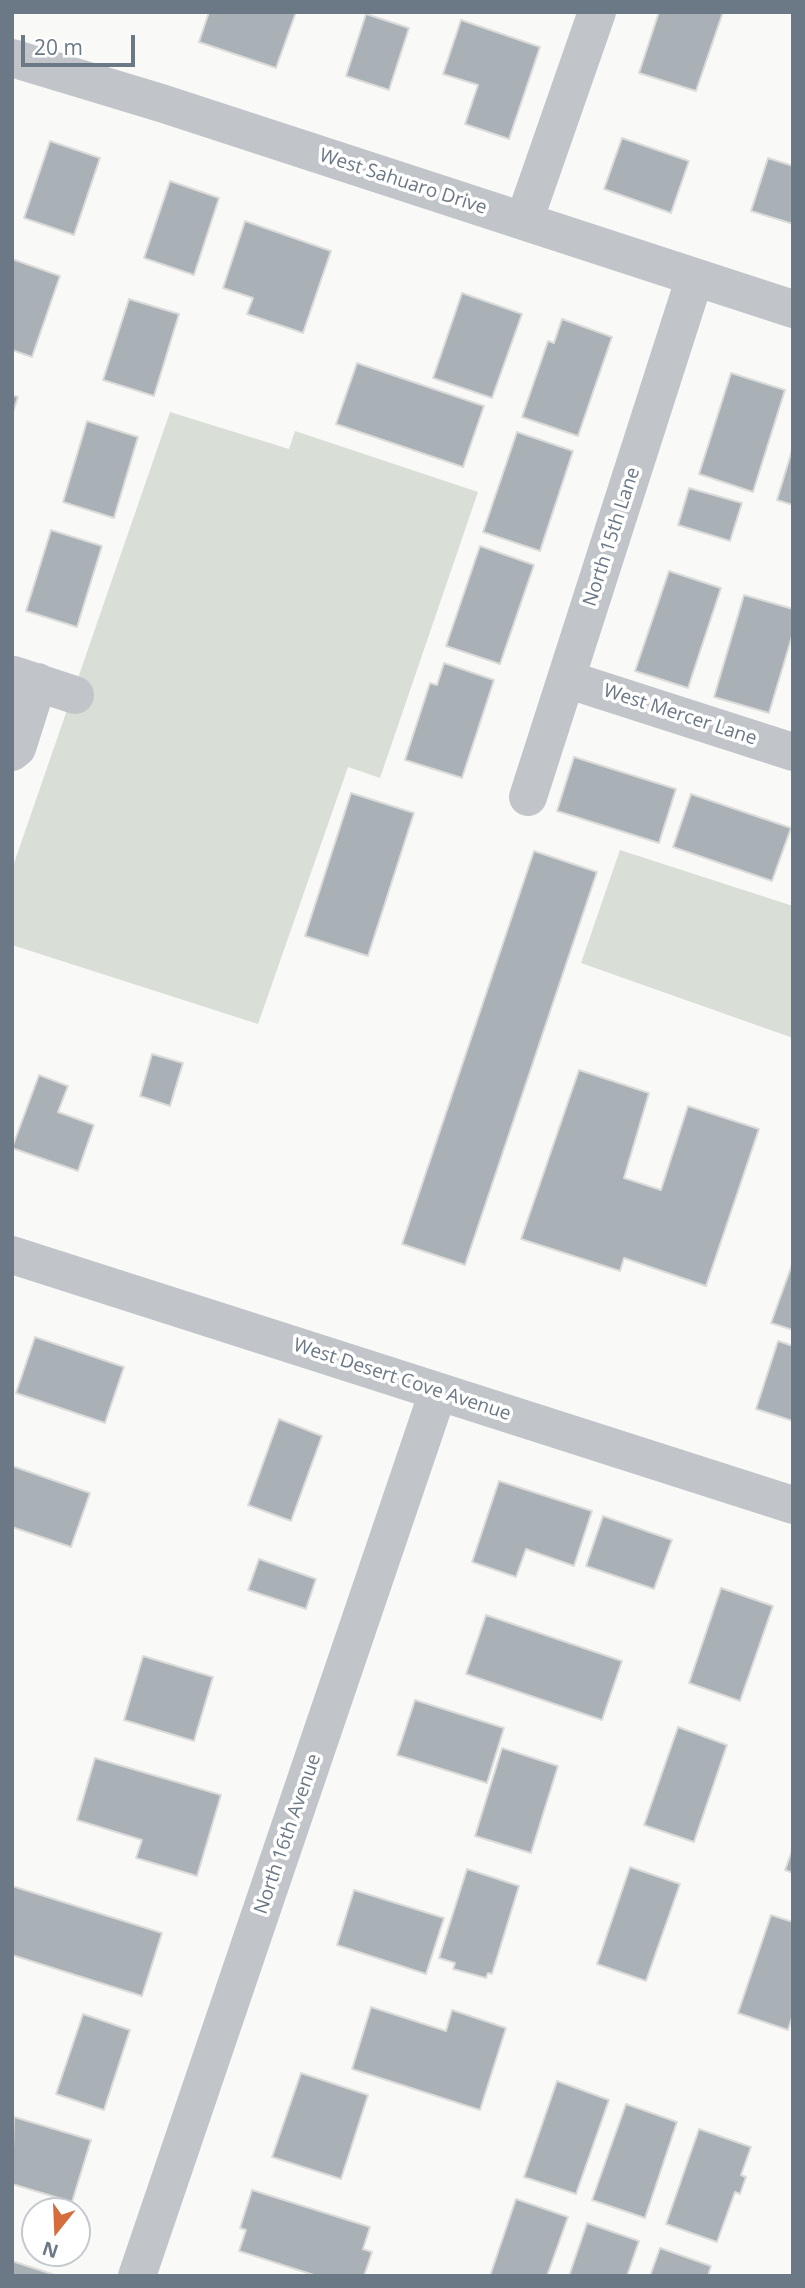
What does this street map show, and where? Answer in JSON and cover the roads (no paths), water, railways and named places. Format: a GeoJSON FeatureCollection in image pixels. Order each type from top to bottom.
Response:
{"type":"FeatureCollection","features":[{"type":"Feature","properties":{"kind":"street"},"geometry":{"type":"LineString","coordinates":[[524,221],[597,12]]}},
{"type":"Feature","properties":{"kind":"street","name":"West Sahuaro Drive"},"geometry":{"type":"LineString","coordinates":[[12,58],[161,103],[793,309]]}},
{"type":"Feature","properties":{"kind":"street","name":"North 15th Lane"},"geometry":{"type":"LineString","coordinates":[[528,797],[695,277]]}},
{"type":"Feature","properties":{"kind":"street"},"geometry":{"type":"LineString","coordinates":[[12,752],[17,748],[25,678],[75,695]]}},
{"type":"Feature","properties":{"kind":"street","name":"West Mercer Lane"},"geometry":{"type":"LineString","coordinates":[[566,679],[793,752]]}},
{"type":"Feature","properties":{"kind":"street","name":"West Desert Cove Avenue"},"geometry":{"type":"LineString","coordinates":[[12,1255],[793,1505]]}},
{"type":"Feature","properties":{"kind":"street","name":"North 16th Avenue"},"geometry":{"type":"LineString","coordinates":[[137,2276],[438,1392]]}}]}
